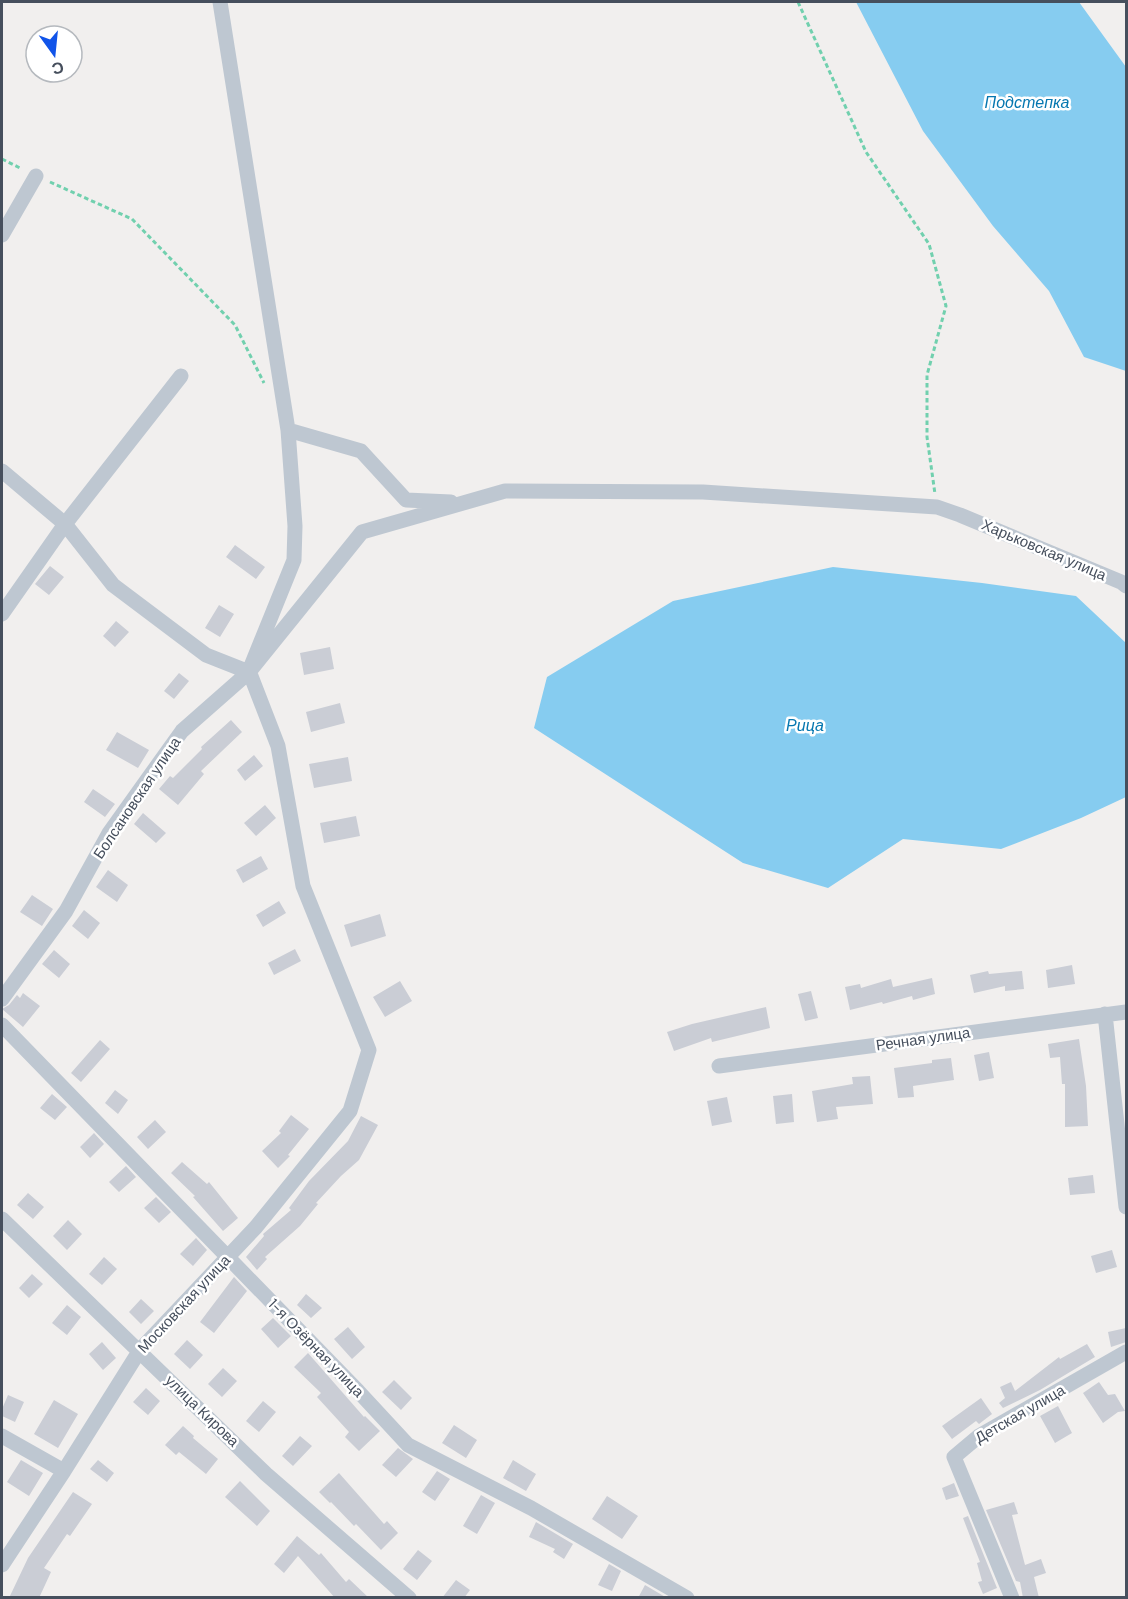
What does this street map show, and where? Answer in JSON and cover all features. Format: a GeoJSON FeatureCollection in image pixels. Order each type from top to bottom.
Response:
{"type":"FeatureCollection","features":[{"type":"Feature","properties":{"kind":"street"},"geometry":{"type":"LineString","coordinates":[[2,471],[65,524],[113,585],[206,655],[249,671],[294,560],[295,526],[288,430],[220,2]]}},
{"type":"Feature","properties":{"kind":"street"},"geometry":{"type":"LineString","coordinates":[[2,235],[36,176]]}},
{"type":"Feature","properties":{"kind":"street"},"geometry":{"type":"LineString","coordinates":[[2,614],[65,524],[181,376]]}},
{"type":"Feature","properties":{"kind":"street"},"geometry":{"type":"LineString","coordinates":[[288,430],[361,450],[406,500],[464,503]]}},
{"type":"Feature","properties":{"kind":"street","name":"Харьковская улица"},"geometry":{"type":"LineString","coordinates":[[464,503],[505,491],[691,492],[937,507],[960,514],[1126,586]]}},
{"type":"Feature","properties":{"kind":"street","name":"Болсановская улица"},"geometry":{"type":"LineString","coordinates":[[2,999],[66,911],[109,833],[182,731],[249,671],[362,532],[464,503]]}},
{"type":"Feature","properties":{"kind":"street","name":"Московская улица"},"geometry":{"type":"LineString","coordinates":[[2,1565],[140,1350],[256,1227],[350,1111],[369,1050],[303,886],[278,746],[249,671]]}},
{"type":"Feature","properties":{"kind":"street","name":"Речная улица"},"geometry":{"type":"LineString","coordinates":[[719,1066],[1126,1012]]}},
{"type":"Feature","properties":{"kind":"street"},"geometry":{"type":"LineString","coordinates":[[1105,1014],[1126,1207]]}},
{"type":"Feature","properties":{"kind":"street","name":"1-я Озёрная улица"},"geometry":{"type":"LineString","coordinates":[[2,1025],[408,1445],[531,1508],[687,1598]]}},
{"type":"Feature","properties":{"kind":"street","name":"улица Кирова"},"geometry":{"type":"LineString","coordinates":[[2,1219],[266,1474],[409,1598]]}},
{"type":"Feature","properties":{"kind":"street","name":"Детская улица"},"geometry":{"type":"LineString","coordinates":[[1012,1598],[954,1458],[978,1436],[1126,1353]]}},
{"type":"Feature","properties":{"kind":"street"},"geometry":{"type":"LineString","coordinates":[[2,1436],[64,1471]]}},
{"type":"Feature","properties":{"kind":"path"},"geometry":{"type":"LineString","coordinates":[[798,2],[866,152],[929,244],[946,306],[927,375],[927,437],[937,507]]}},
{"type":"Feature","properties":{"kind":"path"},"geometry":{"type":"LineString","coordinates":[[2,159],[132,219],[235,325],[267,388]]}},
{"type":"Feature","properties":{"kind":"water","name":"Подстепка"},"geometry":{"type":"Polygon","coordinates":[[[856,2],[1079,2],[1126,67],[1126,371],[1084,357],[1049,291],[993,226],[923,131],[856,2]]]}},
{"type":"Feature","properties":{"kind":"water","name":"Рица"},"geometry":{"type":"Polygon","coordinates":[[[833,567],[1076,596],[1126,643],[1126,797],[1081,818],[1001,849],[903,839],[828,888],[743,863],[534,728],[547,677],[673,601],[833,567]]]}},
{"type":"Feature","properties":{"kind":"building"},"geometry":{"type":"Polygon","coordinates":[[[235,545],[265,567],[256,579],[226,557],[235,545]]]}},
{"type":"Feature","properties":{"kind":"building"},"geometry":{"type":"Polygon","coordinates":[[[50,566],[64,577],[49,595],[35,584],[50,566]]]}},
{"type":"Feature","properties":{"kind":"building"},"geometry":{"type":"Polygon","coordinates":[[[219,605],[234,614],[220,637],[205,628],[219,605]]]}},
{"type":"Feature","properties":{"kind":"building"},"geometry":{"type":"Polygon","coordinates":[[[116,621],[129,632],[115,647],[103,636],[116,621]]]}},
{"type":"Feature","properties":{"kind":"building"},"geometry":{"type":"Polygon","coordinates":[[[330,647],[334,669],[304,675],[300,653],[330,647]]]}},
{"type":"Feature","properties":{"kind":"building"},"geometry":{"type":"Polygon","coordinates":[[[179,673],[189,681],[174,699],[164,691],[179,673]]]}},
{"type":"Feature","properties":{"kind":"building"},"geometry":{"type":"Polygon","coordinates":[[[340,703],[345,723],[311,732],[306,712],[340,703]]]}},
{"type":"Feature","properties":{"kind":"building"},"geometry":{"type":"Polygon","coordinates":[[[231,720],[242,732],[201,771],[204,774],[178,805],[159,789],[231,720]]]}},
{"type":"Feature","properties":{"kind":"building"},"geometry":{"type":"Polygon","coordinates":[[[117,732],[149,750],[138,768],[106,750],[117,732]]]}},
{"type":"Feature","properties":{"kind":"building"},"geometry":{"type":"Polygon","coordinates":[[[254,755],[263,766],[245,781],[237,770],[254,755]]]}},
{"type":"Feature","properties":{"kind":"building"},"geometry":{"type":"Polygon","coordinates":[[[348,757],[352,781],[314,788],[309,764],[348,757]]]}},
{"type":"Feature","properties":{"kind":"building"},"geometry":{"type":"Polygon","coordinates":[[[93,789],[115,804],[105,817],[84,802],[93,789]]]}},
{"type":"Feature","properties":{"kind":"building"},"geometry":{"type":"Polygon","coordinates":[[[265,805],[276,818],[256,836],[244,823],[265,805]]]}},
{"type":"Feature","properties":{"kind":"building"},"geometry":{"type":"Polygon","coordinates":[[[143,813],[166,833],[156,843],[134,824],[143,813]]]}},
{"type":"Feature","properties":{"kind":"building"},"geometry":{"type":"Polygon","coordinates":[[[356,816],[360,836],[324,843],[320,823],[356,816]]]}},
{"type":"Feature","properties":{"kind":"building"},"geometry":{"type":"Polygon","coordinates":[[[261,856],[268,869],[243,883],[236,870],[261,856]]]}},
{"type":"Feature","properties":{"kind":"building"},"geometry":{"type":"Polygon","coordinates":[[[108,870],[128,885],[117,902],[96,887],[108,870]]]}},
{"type":"Feature","properties":{"kind":"building"},"geometry":{"type":"Polygon","coordinates":[[[32,895],[53,909],[42,926],[20,912],[32,895]]]}},
{"type":"Feature","properties":{"kind":"building"},"geometry":{"type":"Polygon","coordinates":[[[279,901],[286,913],[263,927],[256,915],[279,901]]]}},
{"type":"Feature","properties":{"kind":"building"},"geometry":{"type":"Polygon","coordinates":[[[84,910],[100,923],[88,939],[72,926],[84,910]]]}},
{"type":"Feature","properties":{"kind":"building"},"geometry":{"type":"Polygon","coordinates":[[[380,914],[386,936],[351,947],[344,925],[380,914]]]}},
{"type":"Feature","properties":{"kind":"building"},"geometry":{"type":"Polygon","coordinates":[[[295,949],[301,961],[274,975],[268,963],[295,949]]]}},
{"type":"Feature","properties":{"kind":"building"},"geometry":{"type":"Polygon","coordinates":[[[54,950],[70,964],[59,978],[42,964],[54,950]]]}},
{"type":"Feature","properties":{"kind":"building"},"geometry":{"type":"Polygon","coordinates":[[[1072,965],[1075,984],[1048,988],[1046,970],[1072,965]]]}},
{"type":"Feature","properties":{"kind":"building"},"geometry":{"type":"Polygon","coordinates":[[[988,971],[989,974],[1022,971],[1024,989],[1005,991],[1005,986],[974,993],[970,975],[988,971]]]}},
{"type":"Feature","properties":{"kind":"building"},"geometry":{"type":"Polygon","coordinates":[[[932,978],[935,994],[913,1000],[912,996],[850,1010],[845,987],[860,984],[861,988],[891,979],[893,987],[932,978]]]}},
{"type":"Feature","properties":{"kind":"building"},"geometry":{"type":"Polygon","coordinates":[[[400,981],[412,1001],[385,1017],[373,997],[400,981]]]}},
{"type":"Feature","properties":{"kind":"building"},"geometry":{"type":"Polygon","coordinates":[[[811,991],[818,1018],[805,1021],[798,994],[811,991]]]}},
{"type":"Feature","properties":{"kind":"building"},"geometry":{"type":"Polygon","coordinates":[[[23,993],[40,1006],[23,1027],[2,1009],[9,1005],[17,995],[20,998],[23,993]]]}},
{"type":"Feature","properties":{"kind":"building"},"geometry":{"type":"Polygon","coordinates":[[[766,1007],[770,1028],[712,1042],[711,1038],[674,1051],[667,1032],[692,1024],[766,1007]]]}},
{"type":"Feature","properties":{"kind":"building"},"geometry":{"type":"Polygon","coordinates":[[[1079,1039],[1086,1086],[1088,1126],[1065,1127],[1065,1084],[1062,1084],[1060,1057],[1050,1058],[1048,1044],[1079,1039]]]}},
{"type":"Feature","properties":{"kind":"building"},"geometry":{"type":"Polygon","coordinates":[[[100,1040],[110,1049],[81,1082],[71,1073],[100,1040]]]}},
{"type":"Feature","properties":{"kind":"building"},"geometry":{"type":"Polygon","coordinates":[[[989,1052],[994,1078],[979,1081],[974,1055],[989,1052]]]}},
{"type":"Feature","properties":{"kind":"building"},"geometry":{"type":"Polygon","coordinates":[[[951,1058],[954,1080],[913,1086],[914,1097],[898,1098],[894,1068],[951,1058]]]}},
{"type":"Feature","properties":{"kind":"building"},"geometry":{"type":"Polygon","coordinates":[[[870,1076],[873,1104],[836,1107],[838,1119],[817,1122],[812,1091],[853,1084],[852,1077],[870,1076]]]}},
{"type":"Feature","properties":{"kind":"building"},"geometry":{"type":"Polygon","coordinates":[[[115,1090],[128,1100],[118,1114],[105,1103],[115,1090]]]}},
{"type":"Feature","properties":{"kind":"building"},"geometry":{"type":"Polygon","coordinates":[[[52,1094],[67,1107],[55,1120],[40,1108],[52,1094]]]}},
{"type":"Feature","properties":{"kind":"building"},"geometry":{"type":"Polygon","coordinates":[[[792,1094],[794,1122],[776,1124],[773,1096],[792,1094]]]}},
{"type":"Feature","properties":{"kind":"building"},"geometry":{"type":"Polygon","coordinates":[[[727,1097],[732,1122],[712,1126],[707,1101],[727,1097]]]}},
{"type":"Feature","properties":{"kind":"building"},"geometry":{"type":"Polygon","coordinates":[[[291,1115],[309,1129],[288,1155],[290,1156],[278,1168],[262,1151],[281,1133],[279,1131],[291,1115]]]}},
{"type":"Feature","properties":{"kind":"building"},"geometry":{"type":"Polygon","coordinates":[[[361,1116],[378,1125],[359,1160],[316,1203],[318,1204],[300,1226],[265,1257],[267,1259],[257,1270],[246,1257],[264,1236],[263,1234],[291,1210],[289,1208],[309,1181],[348,1141],[361,1116]]]}},
{"type":"Feature","properties":{"kind":"building"},"geometry":{"type":"Polygon","coordinates":[[[155,1120],[166,1132],[148,1149],[137,1137],[155,1120]]]}},
{"type":"Feature","properties":{"kind":"building"},"geometry":{"type":"Polygon","coordinates":[[[94,1133],[104,1144],[90,1158],[80,1147],[94,1133]]]}},
{"type":"Feature","properties":{"kind":"building"},"geometry":{"type":"Polygon","coordinates":[[[182,1162],[207,1184],[209,1182],[238,1218],[223,1231],[193,1197],[195,1196],[171,1173],[182,1162]]]}},
{"type":"Feature","properties":{"kind":"building"},"geometry":{"type":"Polygon","coordinates":[[[126,1166],[136,1177],[119,1192],[109,1182],[126,1166]]]}},
{"type":"Feature","properties":{"kind":"building"},"geometry":{"type":"Polygon","coordinates":[[[1093,1175],[1095,1193],[1070,1195],[1068,1178],[1093,1175]]]}},
{"type":"Feature","properties":{"kind":"building"},"geometry":{"type":"Polygon","coordinates":[[[28,1193],[44,1207],[33,1219],[17,1205],[28,1193]]]}},
{"type":"Feature","properties":{"kind":"building"},"geometry":{"type":"Polygon","coordinates":[[[156,1197],[171,1212],[159,1223],[144,1208],[156,1197]]]}},
{"type":"Feature","properties":{"kind":"building"},"geometry":{"type":"Polygon","coordinates":[[[68,1220],[82,1234],[67,1250],[53,1236],[68,1220]]]}},
{"type":"Feature","properties":{"kind":"building"},"geometry":{"type":"Polygon","coordinates":[[[196,1238],[207,1250],[193,1266],[180,1254],[196,1238]]]}},
{"type":"Feature","properties":{"kind":"building"},"geometry":{"type":"Polygon","coordinates":[[[1112,1250],[1117,1267],[1096,1273],[1091,1256],[1112,1250]]]}},
{"type":"Feature","properties":{"kind":"building"},"geometry":{"type":"Polygon","coordinates":[[[104,1257],[117,1269],[102,1285],[89,1274],[104,1257]]]}},
{"type":"Feature","properties":{"kind":"building"},"geometry":{"type":"Polygon","coordinates":[[[32,1274],[43,1284],[29,1298],[19,1288],[32,1274]]]}},
{"type":"Feature","properties":{"kind":"building"},"geometry":{"type":"Polygon","coordinates":[[[234,1277],[247,1291],[214,1333],[200,1322],[234,1277]]]}},
{"type":"Feature","properties":{"kind":"building"},"geometry":{"type":"Polygon","coordinates":[[[306,1294],[322,1308],[311,1318],[297,1305],[306,1294]]]}},
{"type":"Feature","properties":{"kind":"building"},"geometry":{"type":"Polygon","coordinates":[[[141,1299],[154,1311],[141,1324],[129,1312],[141,1299]]]}},
{"type":"Feature","properties":{"kind":"building"},"geometry":{"type":"Polygon","coordinates":[[[67,1305],[81,1317],[67,1335],[52,1323],[67,1305]]]}},
{"type":"Feature","properties":{"kind":"building"},"geometry":{"type":"Polygon","coordinates":[[[273,1318],[291,1336],[278,1348],[261,1329],[273,1318]]]}},
{"type":"Feature","properties":{"kind":"building"},"geometry":{"type":"Polygon","coordinates":[[[348,1327],[365,1347],[352,1359],[334,1339],[348,1327]]]}},
{"type":"Feature","properties":{"kind":"building"},"geometry":{"type":"Polygon","coordinates":[[[1126,1328],[1126,1342],[1111,1347],[1108,1332],[1126,1328]]]}},
{"type":"Feature","properties":{"kind":"building"},"geometry":{"type":"Polygon","coordinates":[[[187,1340],[203,1355],[190,1369],[174,1354],[187,1340]]]}},
{"type":"Feature","properties":{"kind":"building"},"geometry":{"type":"Polygon","coordinates":[[[102,1342],[116,1358],[103,1370],[89,1354],[102,1342]]]}},
{"type":"Feature","properties":{"kind":"building"},"geometry":{"type":"Polygon","coordinates":[[[1087,1344],[1095,1357],[1040,1390],[1003,1408],[999,1403],[1005,1398],[1000,1387],[1011,1382],[1015,1391],[1059,1357],[1060,1359],[1087,1344]]]}},
{"type":"Feature","properties":{"kind":"building"},"geometry":{"type":"Polygon","coordinates":[[[308,1353],[364,1417],[380,1431],[359,1451],[345,1437],[349,1432],[317,1397],[321,1393],[294,1367],[308,1353]]]}},
{"type":"Feature","properties":{"kind":"building"},"geometry":{"type":"Polygon","coordinates":[[[223,1368],[237,1381],[222,1397],[208,1384],[223,1368]]]}},
{"type":"Feature","properties":{"kind":"building"},"geometry":{"type":"Polygon","coordinates":[[[394,1380],[412,1398],[401,1410],[382,1392],[394,1380]]]}},
{"type":"Feature","properties":{"kind":"building"},"geometry":{"type":"Polygon","coordinates":[[[1099,1382],[1108,1395],[1115,1394],[1125,1411],[1118,1412],[1103,1423],[1083,1393],[1099,1382]]]}},
{"type":"Feature","properties":{"kind":"building"},"geometry":{"type":"Polygon","coordinates":[[[146,1388],[160,1401],[148,1415],[133,1402],[146,1388]]]}},
{"type":"Feature","properties":{"kind":"building"},"geometry":{"type":"Polygon","coordinates":[[[8,1395],[24,1402],[15,1422],[2,1416],[2,1409],[8,1395]]]}},
{"type":"Feature","properties":{"kind":"building"},"geometry":{"type":"Polygon","coordinates":[[[981,1398],[992,1414],[979,1424],[976,1421],[952,1439],[942,1426],[981,1398]]]}},
{"type":"Feature","properties":{"kind":"building"},"geometry":{"type":"Polygon","coordinates":[[[54,1400],[78,1414],[58,1448],[34,1434],[54,1400]]]}},
{"type":"Feature","properties":{"kind":"building"},"geometry":{"type":"Polygon","coordinates":[[[263,1401],[276,1412],[259,1432],[246,1421],[263,1401]]]}},
{"type":"Feature","properties":{"kind":"building"},"geometry":{"type":"Polygon","coordinates":[[[1058,1406],[1072,1433],[1055,1443],[1040,1416],[1058,1406]]]}},
{"type":"Feature","properties":{"kind":"building"},"geometry":{"type":"Polygon","coordinates":[[[454,1425],[477,1440],[466,1458],[442,1443],[454,1425]]]}},
{"type":"Feature","properties":{"kind":"building"},"geometry":{"type":"Polygon","coordinates":[[[183,1426],[194,1436],[193,1438],[218,1459],[206,1474],[179,1452],[176,1455],[165,1445],[183,1426]]]}},
{"type":"Feature","properties":{"kind":"building"},"geometry":{"type":"Polygon","coordinates":[[[300,1436],[312,1446],[293,1466],[282,1456],[300,1436]]]}},
{"type":"Feature","properties":{"kind":"building"},"geometry":{"type":"Polygon","coordinates":[[[398,1448],[413,1459],[396,1477],[382,1465],[398,1448]]]}},
{"type":"Feature","properties":{"kind":"building"},"geometry":{"type":"Polygon","coordinates":[[[21,1460],[43,1473],[29,1496],[7,1482],[21,1460]]]}},
{"type":"Feature","properties":{"kind":"building"},"geometry":{"type":"Polygon","coordinates":[[[98,1460],[114,1473],[107,1482],[90,1469],[98,1460]]]}},
{"type":"Feature","properties":{"kind":"building"},"geometry":{"type":"Polygon","coordinates":[[[513,1460],[536,1474],[526,1491],[503,1478],[513,1460]]]}},
{"type":"Feature","properties":{"kind":"building"},"geometry":{"type":"Polygon","coordinates":[[[437,1471],[450,1479],[435,1501],[422,1492],[437,1471]]]}},
{"type":"Feature","properties":{"kind":"building"},"geometry":{"type":"Polygon","coordinates":[[[339,1473],[384,1524],[387,1521],[398,1533],[381,1550],[356,1524],[354,1526],[319,1492],[339,1473]]]}},
{"type":"Feature","properties":{"kind":"building"},"geometry":{"type":"Polygon","coordinates":[[[240,1481],[270,1511],[257,1526],[225,1497],[240,1481]]]}},
{"type":"Feature","properties":{"kind":"building"},"geometry":{"type":"Polygon","coordinates":[[[954,1483],[959,1496],[946,1500],[942,1488],[954,1483]]]}},
{"type":"Feature","properties":{"kind":"building"},"geometry":{"type":"Polygon","coordinates":[[[73,1492],[92,1504],[70,1536],[67,1534],[44,1568],[51,1572],[39,1598],[9,1598],[28,1558],[73,1492]]]}},
{"type":"Feature","properties":{"kind":"building"},"geometry":{"type":"Polygon","coordinates":[[[481,1495],[495,1503],[477,1534],[463,1526],[481,1495]]]}},
{"type":"Feature","properties":{"kind":"building"},"geometry":{"type":"Polygon","coordinates":[[[607,1496],[638,1516],[622,1539],[592,1519],[607,1496]]]}},
{"type":"Feature","properties":{"kind":"building"},"geometry":{"type":"Polygon","coordinates":[[[1014,1502],[1018,1514],[1012,1515],[1025,1565],[1041,1559],[1046,1573],[1034,1577],[1039,1598],[1023,1598],[1020,1582],[1016,1581],[986,1510],[1014,1502]]]}},
{"type":"Feature","properties":{"kind":"building"},"geometry":{"type":"Polygon","coordinates":[[[968,1516],[997,1588],[983,1594],[978,1582],[982,1581],[977,1563],[980,1562],[963,1518],[968,1516]]]}},
{"type":"Feature","properties":{"kind":"building"},"geometry":{"type":"Polygon","coordinates":[[[536,1522],[573,1544],[564,1559],[553,1552],[555,1549],[529,1537],[536,1522]]]}},
{"type":"Feature","properties":{"kind":"building"},"geometry":{"type":"Polygon","coordinates":[[[297,1536],[319,1555],[321,1553],[346,1582],[349,1579],[369,1598],[335,1598],[298,1556],[284,1573],[274,1564],[297,1536]]]}},
{"type":"Feature","properties":{"kind":"building"},"geometry":{"type":"Polygon","coordinates":[[[418,1550],[432,1561],[417,1580],[403,1569],[418,1550]]]}},
{"type":"Feature","properties":{"kind":"building"},"geometry":{"type":"Polygon","coordinates":[[[609,1564],[621,1571],[612,1591],[598,1585],[609,1564]]]}},
{"type":"Feature","properties":{"kind":"building"},"geometry":{"type":"Polygon","coordinates":[[[456,1580],[470,1590],[464,1598],[442,1598],[456,1580]]]}},
{"type":"Feature","properties":{"kind":"building"},"geometry":{"type":"Polygon","coordinates":[[[645,1585],[667,1598],[638,1598],[645,1585]]]}}]}
